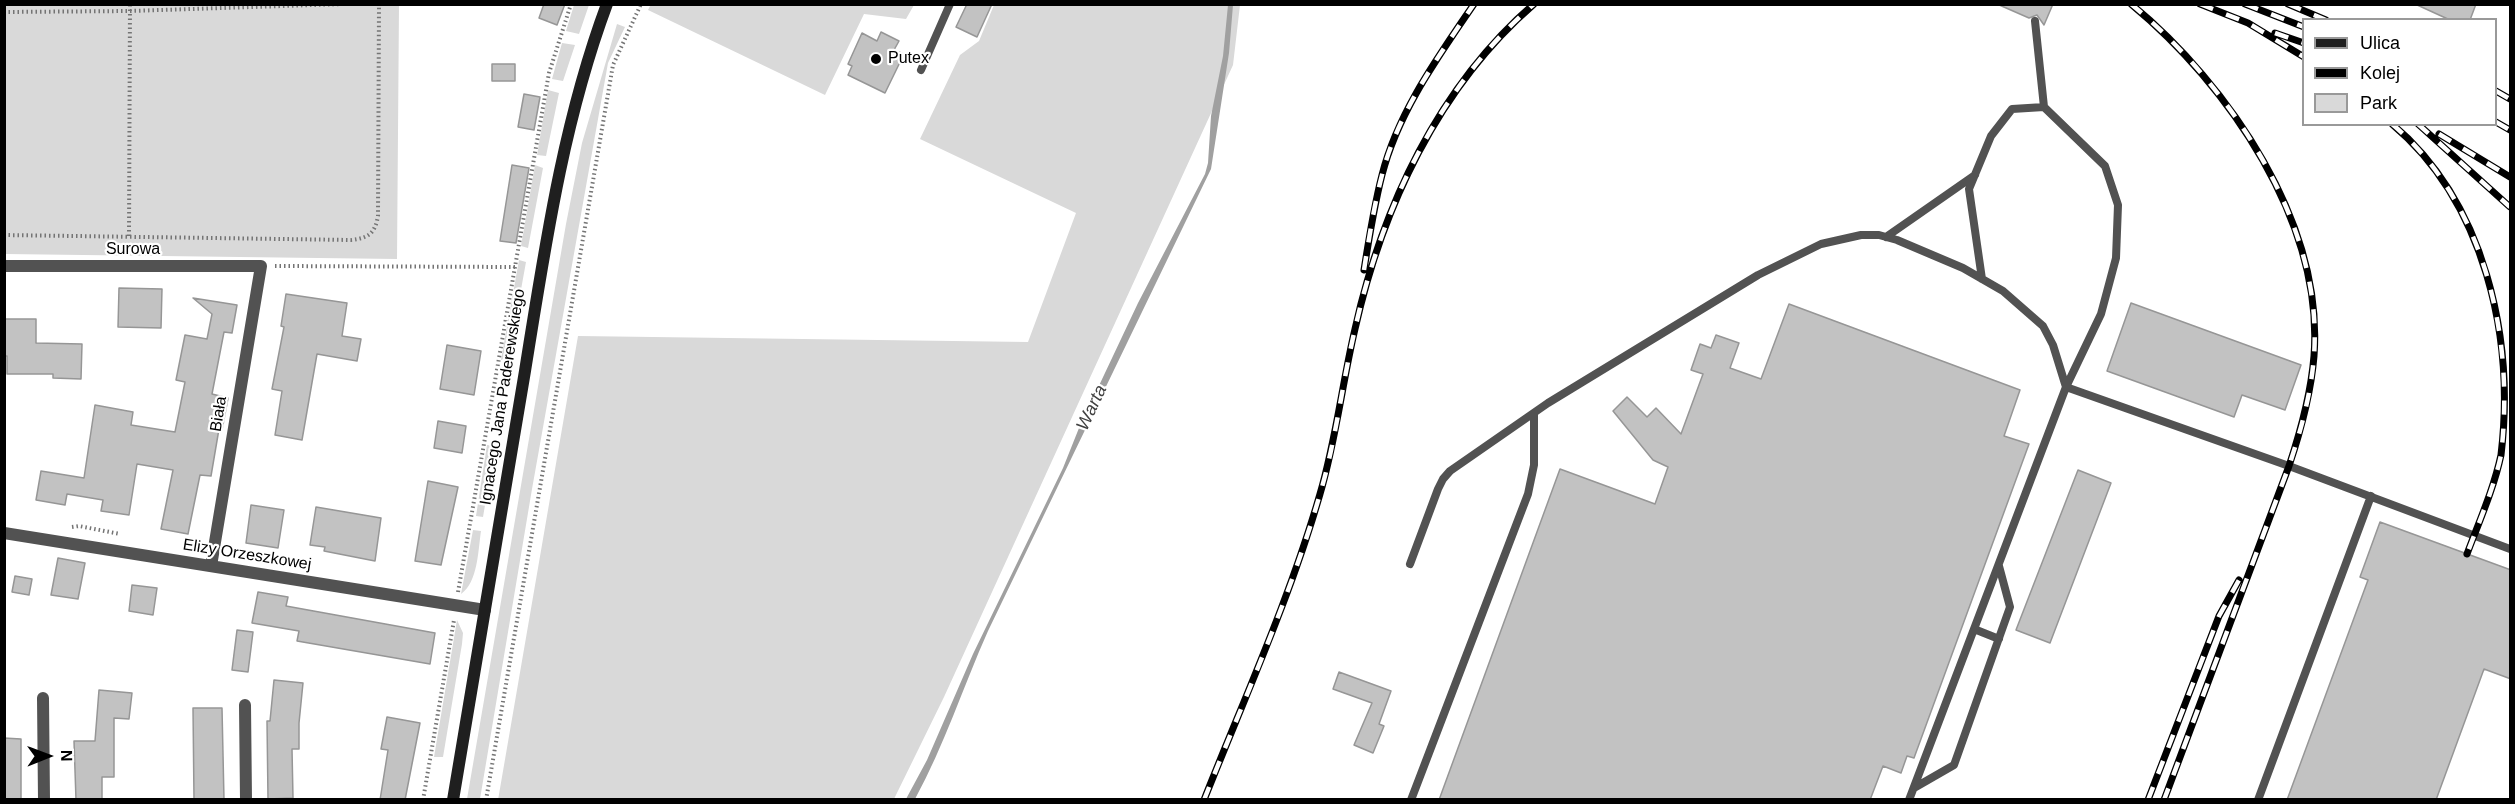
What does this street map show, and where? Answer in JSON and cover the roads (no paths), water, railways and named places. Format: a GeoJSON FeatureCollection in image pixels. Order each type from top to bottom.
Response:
{"type":"FeatureCollection","features":[{"type":"Feature","properties":{"kind":"main road","name":"Ignacego Jana Paderewskiego"},"geometry":{"type":"LineString","coordinates":[[453,800],[539,283],[564,151],[573,108],[607,4]]}},
{"type":"Feature","properties":{"kind":"street","name":"Surowa"},"geometry":{"type":"LineString","coordinates":[[4,266],[261,266]]}},
{"type":"Feature","properties":{"kind":"street","name":"Biała"},"geometry":{"type":"LineString","coordinates":[[211,566],[261,266]]}},
{"type":"Feature","properties":{"kind":"street","name":"Elizy Orzeszkowej"},"geometry":{"type":"LineString","coordinates":[[4,533],[485,610]]}},
{"type":"Feature","properties":{"kind":"street"},"geometry":{"type":"LineString","coordinates":[[43,698],[44,800]]}},
{"type":"Feature","properties":{"kind":"street"},"geometry":{"type":"LineString","coordinates":[[245,705],[246,800]]}},
{"type":"Feature","properties":{"kind":"lane"},"geometry":{"type":"LineString","coordinates":[[921,70],[950,4]]}},
{"type":"Feature","properties":{"kind":"lane"},"geometry":{"type":"LineString","coordinates":[[1910,800],[2066,387],[2101,314],[2116,258],[2118,205],[2105,166],[2044,107],[2035,21]]}},
{"type":"Feature","properties":{"kind":"lane"},"geometry":{"type":"LineString","coordinates":[[1982,279],[1969,189],[1991,136],[2012,109],[2044,107]]}},
{"type":"Feature","properties":{"kind":"lane"},"geometry":{"type":"LineString","coordinates":[[1886,237],[1975,175]]}},
{"type":"Feature","properties":{"kind":"lane"},"geometry":{"type":"LineString","coordinates":[[1410,564],[1443,479],[1450,471],[1534,413],[1747,281],[1795,255],[1843,238],[1861,235],[1886,237],[1963,268],[2003,291],[2043,326],[2053,345],[2066,387]]}},
{"type":"Feature","properties":{"kind":"lane"},"geometry":{"type":"LineString","coordinates":[[2066,387],[2371,496],[2511,549]]}},
{"type":"Feature","properties":{"kind":"lane"},"geometry":{"type":"LineString","coordinates":[[1411,800],[1528,494],[1534,465],[1534,413]]}},
{"type":"Feature","properties":{"kind":"lane"},"geometry":{"type":"LineString","coordinates":[[2258,800],[2371,496]]}},
{"type":"Feature","properties":{"kind":"lane"},"geometry":{"type":"LineString","coordinates":[[1914,788],[1954,765],[2010,607],[1998,565]]}},
{"type":"Feature","properties":{"kind":"lane"},"geometry":{"type":"LineString","coordinates":[[1974,629],[1999,639]]}},
{"type":"Feature","properties":{"kind":"water","name":"Warta"},"geometry":{"type":"Polygon","coordinates":[[[1228,5],[1233,5],[1229,53],[1211,169],[988,631],[925,779],[915,799],[906,799],[927,760],[973,654],[1063,468],[1079,428],[1138,303],[1205,174],[1208,163],[1211,116],[1223,56],[1228,5]]]}},
{"type":"Feature","properties":{"kind":"railway"},"geometry":{"type":"LineString","coordinates":[[1364,270],[1379,187],[1398,129],[1421,86],[1474,4]]}},
{"type":"Feature","properties":{"kind":"railway"},"geometry":{"type":"LineString","coordinates":[[1204,800],[1281,610],[1308,533],[1330,453],[1350,350],[1367,284],[1398,195],[1442,111],[1469,73],[1500,37],[1534,4]]}},
{"type":"Feature","properties":{"kind":"railway"},"geometry":{"type":"LineString","coordinates":[[2131,4],[2202,74],[2235,116],[2263,160],[2286,208],[2303,256],[2313,306],[2313,370],[2298,439],[2164,800]]}},
{"type":"Feature","properties":{"kind":"railway"},"geometry":{"type":"LineString","coordinates":[[2200,4],[2248,23],[2302,56]]}},
{"type":"Feature","properties":{"kind":"railway"},"geometry":{"type":"LineString","coordinates":[[2245,4],[2302,26]]}},
{"type":"Feature","properties":{"kind":"railway"},"geometry":{"type":"LineString","coordinates":[[2288,4],[2321,18]]}},
{"type":"Feature","properties":{"kind":"railway"},"geometry":{"type":"LineString","coordinates":[[2275,33],[2302,42]]}},
{"type":"Feature","properties":{"kind":"railway"},"geometry":{"type":"LineString","coordinates":[[2497,92],[2510,99]]}},
{"type":"Feature","properties":{"kind":"railway"},"geometry":{"type":"LineString","coordinates":[[2497,123],[2510,130]]}},
{"type":"Feature","properties":{"kind":"railway"},"geometry":{"type":"LineString","coordinates":[[2394,126],[2424,156],[2450,192],[2471,232],[2487,275],[2497,319],[2503,365],[2504,410],[2501,455],[2467,554]]}},
{"type":"Feature","properties":{"kind":"railway"},"geometry":{"type":"LineString","coordinates":[[2420,126],[2510,207]]}},
{"type":"Feature","properties":{"kind":"railway"},"geometry":{"type":"LineString","coordinates":[[2439,134],[2510,177]]}},
{"type":"Feature","properties":{"kind":"railway"},"geometry":{"type":"LineString","coordinates":[[2148,800],[2219,616],[2239,580]]}},
{"type":"Feature","properties":{"kind":"place","name":"Putex"},"geometry":{"type":"Point","coordinates":[876,59]}}]}
